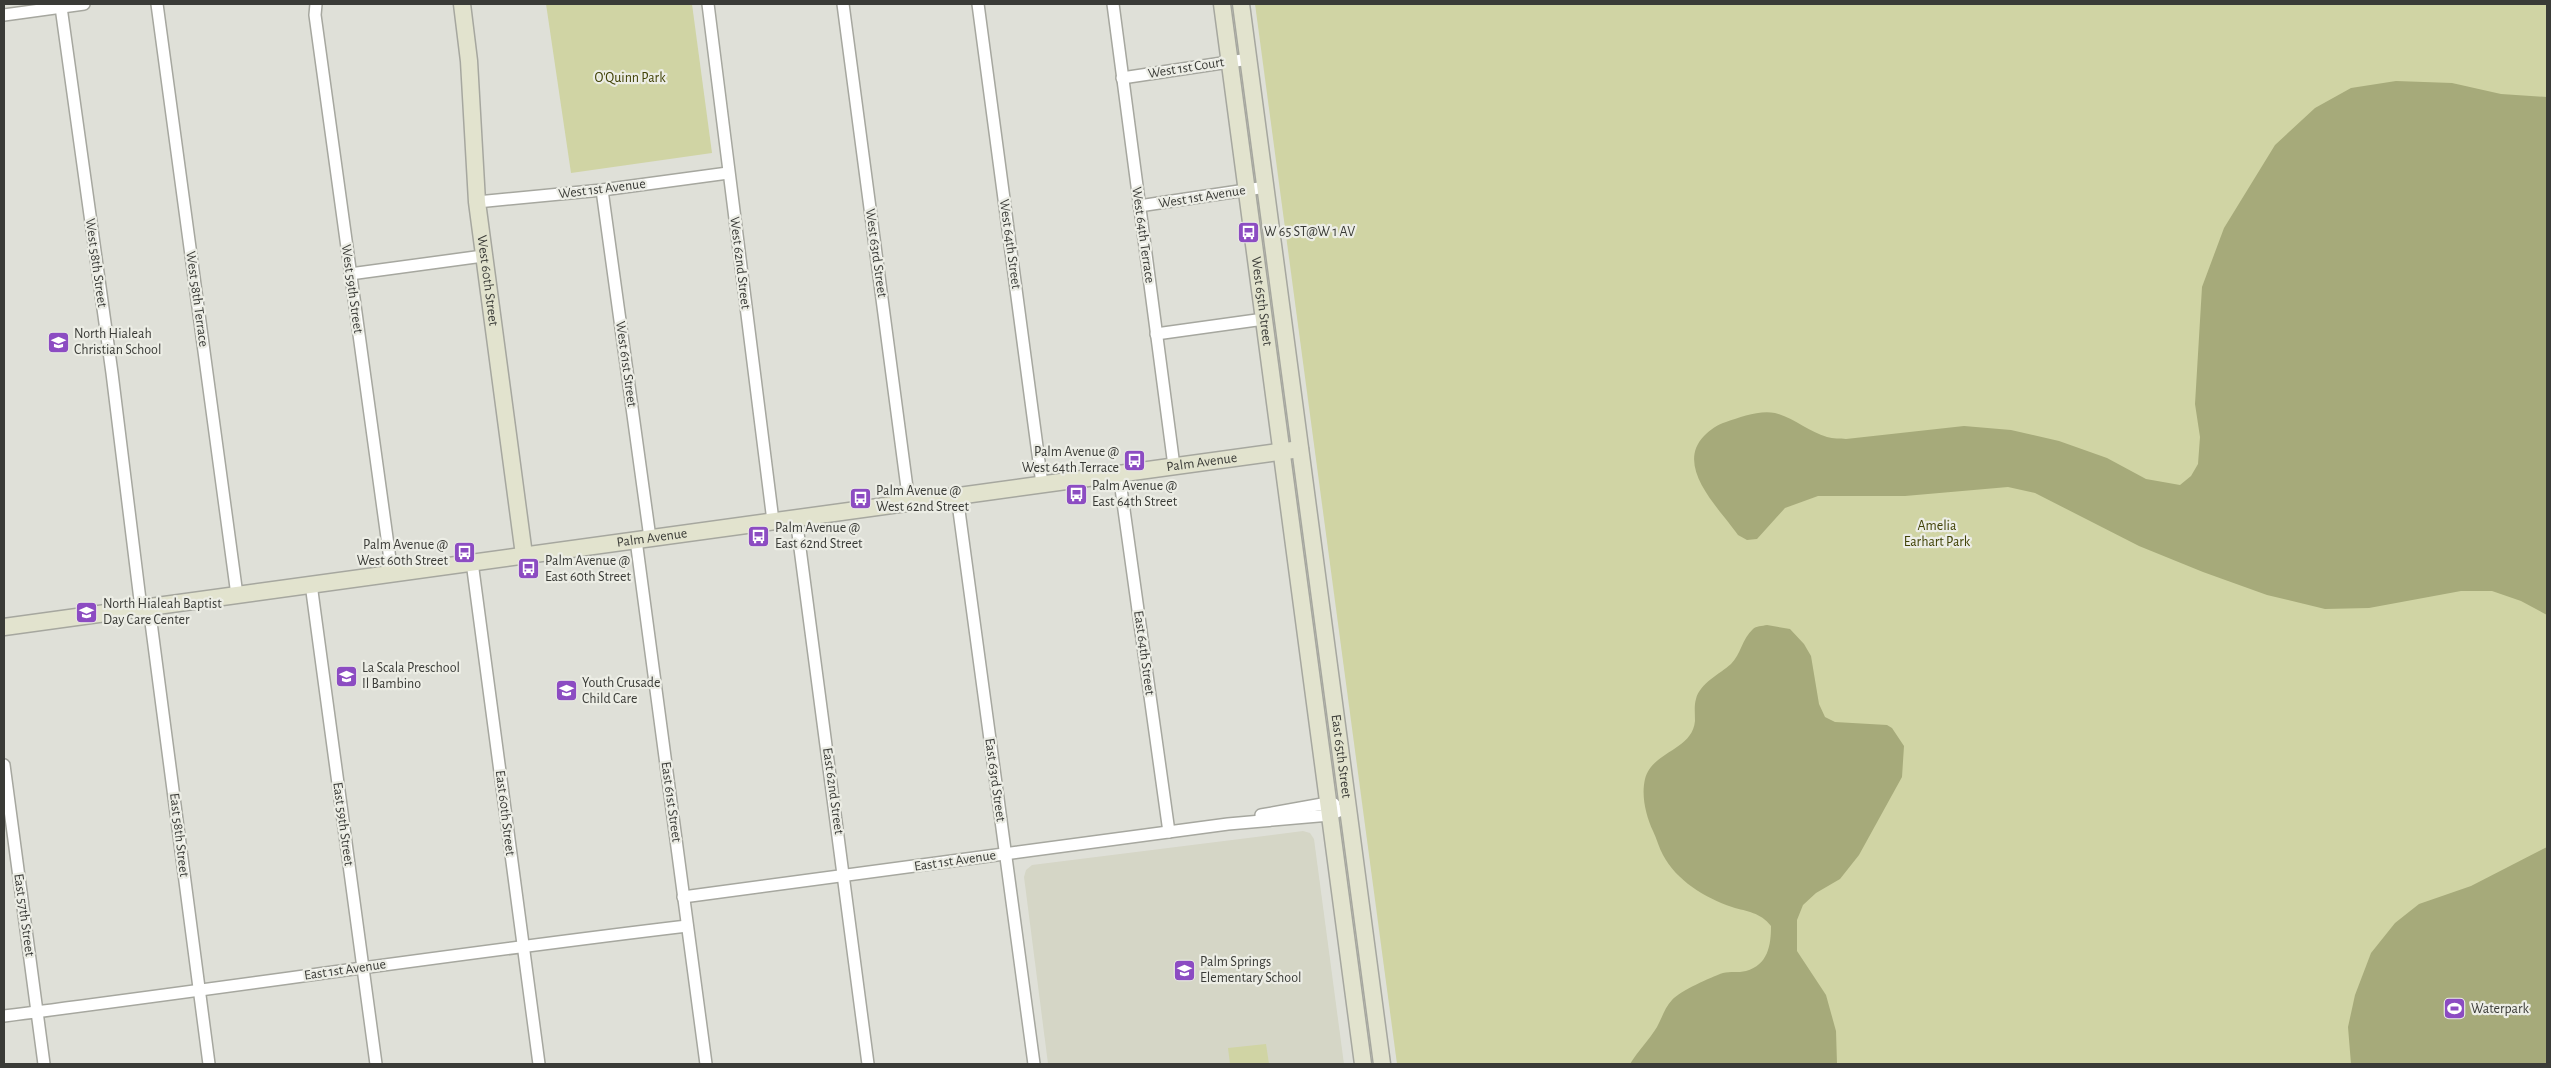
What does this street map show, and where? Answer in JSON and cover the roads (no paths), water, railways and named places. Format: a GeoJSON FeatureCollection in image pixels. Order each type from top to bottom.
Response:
{"type":"FeatureCollection","features":[{"type":"Feature","properties":{"kind":"main road","name":"West 60th Street"},"geometry":{"type":"LineString","coordinates":[[462,4],[469,60],[477,202],[483,256],[524,555]]}},
{"type":"Feature","properties":{"kind":"main road","name":"West 65th Street"},"geometry":{"type":"LineString","coordinates":[[1222,4],[1282,451]]}},
{"type":"Feature","properties":{"kind":"main road","name":"West 65th Street"},"geometry":{"type":"LineString","coordinates":[[1241,4],[1300,449]]}},
{"type":"Feature","properties":{"kind":"main road","name":"Palm Avenue"},"geometry":{"type":"LineString","coordinates":[[4,627],[1300,449]]}},
{"type":"Feature","properties":{"kind":"main road","name":"East 65th Street"},"geometry":{"type":"LineString","coordinates":[[1300,449],[1382,1064]]}},
{"type":"Feature","properties":{"kind":"main road","name":"East 65th Street"},"geometry":{"type":"LineString","coordinates":[[1282,451],[1363,1064]]}},
{"type":"Feature","properties":{"kind":"street"},"geometry":{"type":"LineString","coordinates":[[4,15],[84,4]]}},
{"type":"Feature","properties":{"kind":"street","name":"West 58th Terrace"},"geometry":{"type":"LineString","coordinates":[[157,4],[237,595]]}},
{"type":"Feature","properties":{"kind":"street","name":"West 59th Street"},"geometry":{"type":"LineString","coordinates":[[316,4],[315,15],[392,574]]}},
{"type":"Feature","properties":{"kind":"street","name":"West 62nd Street"},"geometry":{"type":"LineString","coordinates":[[708,4],[728,173],[774,521]]}},
{"type":"Feature","properties":{"kind":"street","name":"West 63rd Street"},"geometry":{"type":"LineString","coordinates":[[843,4],[909,503]]}},
{"type":"Feature","properties":{"kind":"street","name":"West 64th Street"},"geometry":{"type":"LineString","coordinates":[[978,4],[1042,484]]}},
{"type":"Feature","properties":{"kind":"street","name":"West 64th Terrace"},"geometry":{"type":"LineString","coordinates":[[1113,4],[1174,466]]}},
{"type":"Feature","properties":{"kind":"street","name":"West 58th Street"},"geometry":{"type":"LineString","coordinates":[[61,7],[145,607]]}},
{"type":"Feature","properties":{"kind":"street","name":"West 1st Court"},"geometry":{"type":"LineString","coordinates":[[1122,78],[1249,59]]}},
{"type":"Feature","properties":{"kind":"street","name":"West 1st Avenue"},"geometry":{"type":"LineString","coordinates":[[477,202],[602,190],[728,173]]}},
{"type":"Feature","properties":{"kind":"street","name":"West 1st Avenue"},"geometry":{"type":"LineString","coordinates":[[1139,206],[1266,187]]}},
{"type":"Feature","properties":{"kind":"street","name":"West 61st Street"},"geometry":{"type":"LineString","coordinates":[[602,190],[643,539]]}},
{"type":"Feature","properties":{"kind":"street"},"geometry":{"type":"LineString","coordinates":[[350,274],[483,256]]}},
{"type":"Feature","properties":{"kind":"street"},"geometry":{"type":"LineString","coordinates":[[1156,334],[1264,319]]}},
{"type":"Feature","properties":{"kind":"street","name":"East 64th Street"},"geometry":{"type":"LineString","coordinates":[[1119,474],[1169,832]]}},
{"type":"Feature","properties":{"kind":"street","name":"East 63rd Street"},"geometry":{"type":"LineString","coordinates":[[957,496],[1034,1064]]}},
{"type":"Feature","properties":{"kind":"street","name":"East 62nd Street"},"geometry":{"type":"LineString","coordinates":[[796,518],[868,1064]]}},
{"type":"Feature","properties":{"kind":"street","name":"East 61st Street"},"geometry":{"type":"LineString","coordinates":[[643,539],[683,897],[706,1064]]}},
{"type":"Feature","properties":{"kind":"street","name":"East 60th Street"},"geometry":{"type":"LineString","coordinates":[[472,562],[539,1064]]}},
{"type":"Feature","properties":{"kind":"street","name":"East 59th Street"},"geometry":{"type":"LineString","coordinates":[[311,584],[376,1064]]}},
{"type":"Feature","properties":{"kind":"street","name":"East 58th Street"},"geometry":{"type":"LineString","coordinates":[[145,607],[209,1064]]}},
{"type":"Feature","properties":{"kind":"street","name":"East 57th Street"},"geometry":{"type":"LineString","coordinates":[[4,765],[44,1064]]}},
{"type":"Feature","properties":{"kind":"street","name":"East 1st Avenue"},"geometry":{"type":"LineString","coordinates":[[683,897],[1348,807]]}},
{"type":"Feature","properties":{"kind":"street","name":"East 1st Avenue"},"geometry":{"type":"LineString","coordinates":[[4,1016],[200,992],[522,946],[687,926]]}},
{"type":"Feature","properties":{"kind":"place","name":"W 65 ST@W 1 AV"},"geometry":{"type":"Point","coordinates":[1248,232]}},
{"type":"Feature","properties":{"kind":"place","name":"North Hialeah Christian School"},"geometry":{"type":"Point","coordinates":[58,342]}},
{"type":"Feature","properties":{"kind":"place","name":"Palm Avenue @ West 64th Terrace"},"geometry":{"type":"Point","coordinates":[1135,460]}},
{"type":"Feature","properties":{"kind":"place","name":"Palm Avenue @ East 64th Street"},"geometry":{"type":"Point","coordinates":[1076,494]}},
{"type":"Feature","properties":{"kind":"place","name":"Palm Avenue @ West 62nd Street"},"geometry":{"type":"Point","coordinates":[860,499]}},
{"type":"Feature","properties":{"kind":"place","name":"Palm Avenue @ East 62nd Street"},"geometry":{"type":"Point","coordinates":[759,536]}},
{"type":"Feature","properties":{"kind":"place","name":"Palm Avenue @ West 60th Street"},"geometry":{"type":"Point","coordinates":[464,553]}},
{"type":"Feature","properties":{"kind":"place","name":"Palm Avenue @ East 60th Street"},"geometry":{"type":"Point","coordinates":[529,569]}},
{"type":"Feature","properties":{"kind":"place","name":"North Hialeah Baptist Day Care Center"},"geometry":{"type":"Point","coordinates":[87,612]}},
{"type":"Feature","properties":{"kind":"place","name":"La Scala Preschool Il Bambino"},"geometry":{"type":"Point","coordinates":[346,676]}},
{"type":"Feature","properties":{"kind":"place","name":"Youth Crusade Child Care"},"geometry":{"type":"Point","coordinates":[566,691]}},
{"type":"Feature","properties":{"kind":"place","name":"Palm Springs Elementary School"},"geometry":{"type":"Point","coordinates":[1184,970]}},
{"type":"Feature","properties":{"kind":"place","name":"Waterpark"},"geometry":{"type":"Point","coordinates":[2455,1009]}},
{"type":"Feature","properties":{"kind":"park label","name":"O'Quinn Park"},"geometry":{"type":"Point","coordinates":[630,78]}},
{"type":"Feature","properties":{"kind":"park label","name":"Amelia Earhart Park"},"geometry":{"type":"Point","coordinates":[1937,534]}}]}
